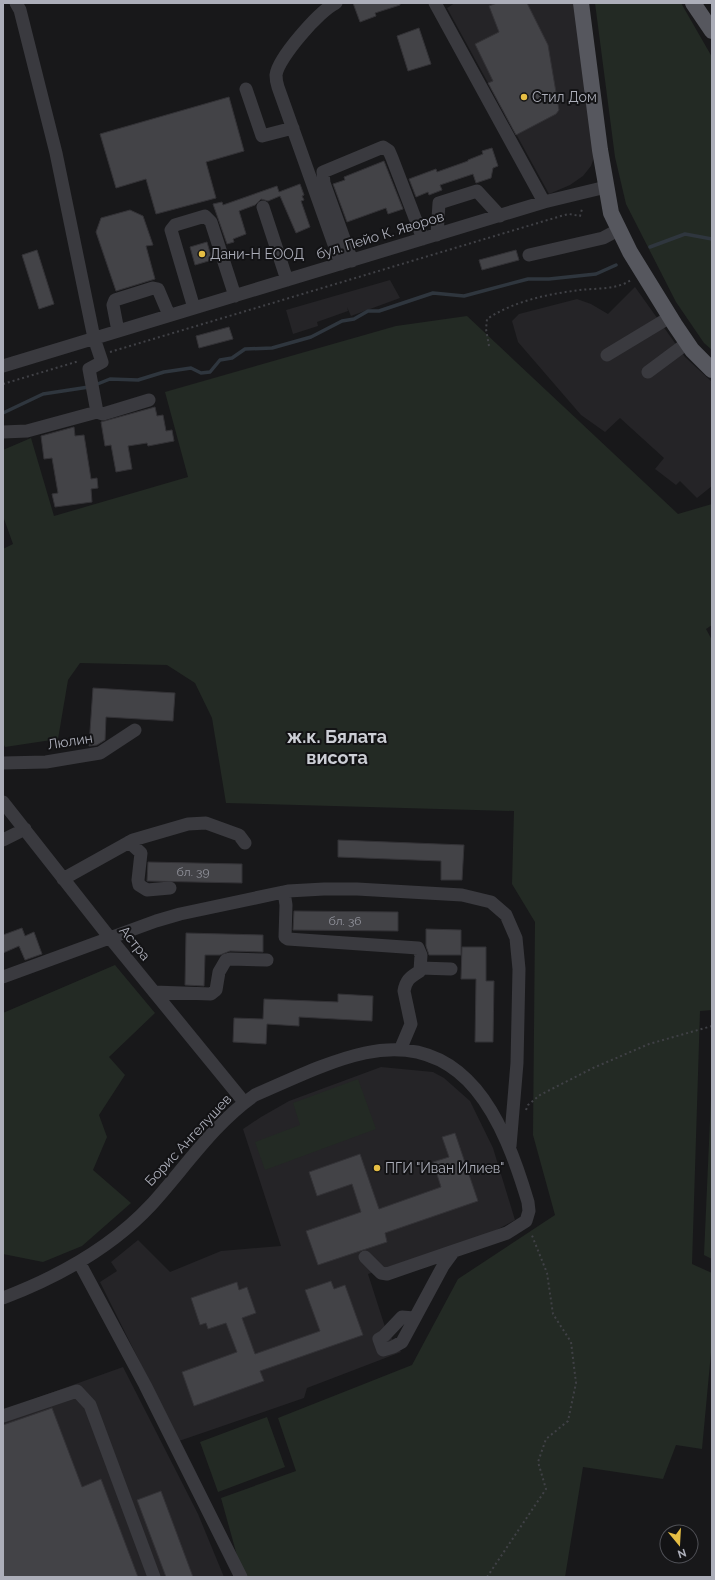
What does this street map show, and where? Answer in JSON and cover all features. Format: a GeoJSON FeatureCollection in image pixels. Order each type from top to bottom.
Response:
{"type":"FeatureCollection","features":[{"type":"Feature","properties":{"kind":"main road"},"geometry":{"type":"LineString","coordinates":[[581,3],[606,187],[612,214],[618,230],[670,317],[687,343],[712,370]]}},
{"type":"Feature","properties":{"kind":"main road"},"geometry":{"type":"LineString","coordinates":[[693,3],[712,35]]}},
{"type":"Feature","properties":{"kind":"main road"},"geometry":{"type":"LineString","coordinates":[[702,18],[712,31]]}},
{"type":"Feature","properties":{"kind":"street"},"geometry":{"type":"LineString","coordinates":[[16,3],[20,10],[56,153],[94,338],[101,355],[102,362],[89,369],[95,406],[102,414],[149,400]]}},
{"type":"Feature","properties":{"kind":"street"},"geometry":{"type":"LineString","coordinates":[[336,3],[330,6],[310,24],[280,64],[276,75],[278,87],[293,128],[346,262]]}},
{"type":"Feature","properties":{"kind":"street"},"geometry":{"type":"LineString","coordinates":[[434,3],[544,202]]}},
{"type":"Feature","properties":{"kind":"street"},"geometry":{"type":"LineString","coordinates":[[246,89],[262,136],[293,128]]}},
{"type":"Feature","properties":{"kind":"street"},"geometry":{"type":"LineString","coordinates":[[346,262],[324,183],[323,172],[383,147],[389,151],[423,239]]}},
{"type":"Feature","properties":{"kind":"street","name":"бул. Пейо К. Яворов"},"geometry":{"type":"LineString","coordinates":[[3,366],[544,202],[606,187]]}},
{"type":"Feature","properties":{"kind":"street"},"geometry":{"type":"LineString","coordinates":[[437,235],[439,203],[477,191],[500,216]]}},
{"type":"Feature","properties":{"kind":"street"},"geometry":{"type":"LineString","coordinates":[[263,207],[287,280]]}},
{"type":"Feature","properties":{"kind":"street"},"geometry":{"type":"LineString","coordinates":[[194,308],[171,230],[175,225],[205,216],[210,222],[235,296]]}},
{"type":"Feature","properties":{"kind":"street"},"geometry":{"type":"LineString","coordinates":[[529,255],[603,238],[618,230]]}},
{"type":"Feature","properties":{"kind":"street"},"geometry":{"type":"LineString","coordinates":[[118,331],[113,305],[115,300],[153,288],[158,289],[169,315]]}},
{"type":"Feature","properties":{"kind":"street"},"geometry":{"type":"LineString","coordinates":[[607,355],[670,317]]}},
{"type":"Feature","properties":{"kind":"street"},"geometry":{"type":"LineString","coordinates":[[648,372],[687,343]]}},
{"type":"Feature","properties":{"kind":"street"},"geometry":{"type":"LineString","coordinates":[[3,432],[27,431],[95,406]]}},
{"type":"Feature","properties":{"kind":"street","name":"Люлин"},"geometry":{"type":"LineString","coordinates":[[3,763],[46,762],[93,755],[100,753],[135,730]]}},
{"type":"Feature","properties":{"kind":"street","name":"Астра"},"geometry":{"type":"LineString","coordinates":[[3,802],[110,938],[244,1102]]}},
{"type":"Feature","properties":{"kind":"street"},"geometry":{"type":"LineString","coordinates":[[63,879],[129,842],[188,824],[206,823],[238,835],[245,843]]}},
{"type":"Feature","properties":{"kind":"street"},"geometry":{"type":"LineString","coordinates":[[3,840],[25,829]]}},
{"type":"Feature","properties":{"kind":"street"},"geometry":{"type":"LineString","coordinates":[[129,842],[141,853],[138,880],[140,885],[148,890],[170,888]]}},
{"type":"Feature","properties":{"kind":"street"},"geometry":{"type":"LineString","coordinates":[[3,977],[180,914],[284,892],[324,889],[357,889],[462,895],[491,902],[506,915],[516,938],[519,969],[517,1062],[510,1146]]}},
{"type":"Feature","properties":{"kind":"street"},"geometry":{"type":"LineString","coordinates":[[284,892],[286,905],[286,938],[313,942],[418,948],[421,955],[420,971],[409,978],[404,991],[411,1024],[400,1050]]}},
{"type":"Feature","properties":{"kind":"street"},"geometry":{"type":"LineString","coordinates":[[154,992],[211,994],[216,990],[219,972],[226,960],[267,960]]}},
{"type":"Feature","properties":{"kind":"street"},"geometry":{"type":"LineString","coordinates":[[420,968],[451,969]]}},
{"type":"Feature","properties":{"kind":"street","name":"Борис Ангелушев"},"geometry":{"type":"LineString","coordinates":[[3,1298],[56,1275],[105,1246],[150,1206],[221,1125],[244,1102],[275,1087],[342,1060],[365,1053],[400,1050],[432,1056],[458,1070],[482,1097],[510,1146],[528,1202],[529,1211],[526,1221]]}},
{"type":"Feature","properties":{"kind":"street"},"geometry":{"type":"LineString","coordinates":[[365,1257],[381,1273],[386,1274],[507,1233],[526,1221]]}},
{"type":"Feature","properties":{"kind":"street"},"geometry":{"type":"LineString","coordinates":[[414,1318],[402,1317],[379,1339],[383,1350],[402,1342],[443,1266],[454,1251]]}},
{"type":"Feature","properties":{"kind":"street"},"geometry":{"type":"LineString","coordinates":[[79,1262],[145,1385],[241,1577]]}},
{"type":"Feature","properties":{"kind":"street"},"geometry":{"type":"LineString","coordinates":[[3,1416],[78,1390],[90,1404],[154,1577]]}},
{"type":"Feature","properties":{"kind":"path"},"geometry":{"type":"LineString","coordinates":[[3,384],[561,216],[570,214],[580,216],[582,209]]}},
{"type":"Feature","properties":{"kind":"path"},"geometry":{"type":"LineString","coordinates":[[489,346],[486,329],[487,319],[506,308],[556,294],[621,285],[642,272]]}},
{"type":"Feature","properties":{"kind":"path"},"geometry":{"type":"LineString","coordinates":[[526,1111],[528,1105],[540,1094],[593,1068],[649,1044],[712,1026]]}},
{"type":"Feature","properties":{"kind":"path"},"geometry":{"type":"LineString","coordinates":[[487,1577],[546,1489],[538,1462],[546,1439],[568,1421],[576,1383],[571,1342],[553,1314],[547,1272],[526,1221]]}},
{"type":"Feature","properties":{"kind":"shaded area"},"geometry":{"type":"Polygon","coordinates":[[[455,3],[574,3],[595,155],[591,166],[583,176],[570,185],[549,194],[447,8],[455,3]]]}},
{"type":"Feature","properties":{"kind":"shaded area"},"geometry":{"type":"Polygon","coordinates":[[[595,3],[681,3],[712,57],[712,350],[704,343],[676,302],[626,204],[615,157],[595,3]]]}},
{"type":"Feature","properties":{"kind":"shaded area"},"geometry":{"type":"Polygon","coordinates":[[[390,280],[400,298],[351,316],[347,307],[348,311],[317,322],[318,326],[293,334],[286,310],[390,280]]]}},
{"type":"Feature","properties":{"kind":"shaded area"},"geometry":{"type":"Polygon","coordinates":[[[635,287],[685,357],[712,382],[712,486],[697,498],[680,481],[676,485],[655,469],[664,458],[620,418],[605,432],[581,415],[518,342],[512,321],[519,314],[577,299],[591,304],[608,314],[635,287]]]}},
{"type":"Feature","properties":{"kind":"shaded area"},"geometry":{"type":"Polygon","coordinates":[[[467,316],[678,514],[712,504],[712,625],[706,629],[712,640],[712,1010],[700,1011],[692,1264],[712,1273],[712,1342],[702,1449],[676,1445],[663,1479],[583,1467],[565,1577],[243,1577],[221,1498],[296,1471],[278,1418],[412,1365],[458,1279],[555,1215],[533,1135],[535,922],[512,884],[514,811],[226,803],[212,718],[195,683],[167,665],[80,663],[68,680],[58,739],[5,747],[3,743],[3,549],[13,544],[3,516],[3,450],[31,438],[54,516],[188,477],[165,392],[396,326],[467,316]]]}},
{"type":"Feature","properties":{"kind":"shaded area"},"geometry":{"type":"Polygon","coordinates":[[[115,965],[155,1013],[109,1057],[125,1075],[99,1115],[107,1137],[93,1170],[131,1203],[82,1246],[43,1262],[3,1254],[3,1013],[115,965]]]}},
{"type":"Feature","properties":{"kind":"shaded area"},"geometry":{"type":"Polygon","coordinates":[[[381,1067],[433,1072],[444,1078],[470,1101],[493,1148],[515,1220],[485,1236],[368,1274],[386,1330],[401,1352],[307,1388],[304,1398],[179,1441],[100,1282],[117,1271],[111,1262],[138,1240],[170,1272],[221,1251],[281,1246],[243,1129],[289,1101],[381,1067]]]}},
{"type":"Feature","properties":{"kind":"shaded area"},"geometry":{"type":"Polygon","coordinates":[[[712,1075],[712,1259],[704,1255],[712,1075]]]}},
{"type":"Feature","properties":{"kind":"shaded area"},"geometry":{"type":"Polygon","coordinates":[[[358,1079],[376,1129],[265,1170],[255,1142],[300,1125],[293,1103],[358,1079]]]}},
{"type":"Feature","properties":{"kind":"shaded area"},"geometry":{"type":"Polygon","coordinates":[[[123,1367],[198,1514],[224,1577],[3,1577],[3,1410],[123,1367]]]}},
{"type":"Feature","properties":{"kind":"shaded area"},"geometry":{"type":"Polygon","coordinates":[[[267,1417],[285,1467],[218,1492],[200,1442],[267,1417]]]}},
{"type":"Feature","properties":{"kind":"building"},"geometry":{"type":"Polygon","coordinates":[[[353,3],[400,3],[400,5],[375,13],[376,16],[360,22],[353,3]]]}},
{"type":"Feature","properties":{"kind":"building"},"geometry":{"type":"Polygon","coordinates":[[[497,3],[527,3],[548,45],[559,110],[556,114],[516,135],[488,83],[493,81],[475,44],[499,32],[489,6],[497,3]]]}},
{"type":"Feature","properties":{"kind":"building"},"geometry":{"type":"Polygon","coordinates":[[[419,28],[431,64],[408,71],[397,36],[419,28]]]}},
{"type":"Feature","properties":{"kind":"building"},"geometry":{"type":"Polygon","coordinates":[[[229,97],[244,151],[206,162],[216,198],[156,214],[146,179],[116,188],[100,134],[229,97]]]}},
{"type":"Feature","properties":{"kind":"building"},"geometry":{"type":"Polygon","coordinates":[[[492,148],[498,166],[493,168],[491,178],[476,183],[473,174],[440,185],[442,190],[429,195],[428,192],[416,197],[409,179],[436,169],[437,172],[468,161],[483,154],[482,151],[492,148]]]}},
{"type":"Feature","properties":{"kind":"building"},"geometry":{"type":"Polygon","coordinates":[[[384,161],[403,209],[388,214],[386,208],[347,222],[333,184],[345,180],[344,177],[384,161]]]}},
{"type":"Feature","properties":{"kind":"building"},"geometry":{"type":"Polygon","coordinates":[[[300,184],[304,195],[302,196],[304,200],[301,201],[310,227],[296,233],[280,196],[268,201],[261,199],[255,205],[239,211],[246,234],[233,239],[234,242],[227,244],[213,204],[222,202],[223,205],[277,186],[279,192],[300,184]]]}},
{"type":"Feature","properties":{"kind":"building"},"geometry":{"type":"Polygon","coordinates":[[[130,210],[143,216],[153,245],[146,246],[155,279],[116,291],[96,232],[101,218],[130,210]]]}},
{"type":"Feature","properties":{"kind":"building"},"geometry":{"type":"Polygon","coordinates":[[[207,242],[212,260],[195,265],[190,247],[207,242]]]}},
{"type":"Feature","properties":{"kind":"building"},"geometry":{"type":"Polygon","coordinates":[[[37,250],[54,304],[39,309],[22,255],[37,250]]]}},
{"type":"Feature","properties":{"kind":"building"},"geometry":{"type":"Polygon","coordinates":[[[516,250],[519,260],[482,270],[479,260],[516,250]]]}},
{"type":"Feature","properties":{"kind":"building"},"geometry":{"type":"Polygon","coordinates":[[[229,327],[233,339],[199,348],[196,336],[229,327]]]}},
{"type":"Feature","properties":{"kind":"building"},"geometry":{"type":"Polygon","coordinates":[[[155,407],[157,416],[163,415],[166,431],[172,430],[174,441],[148,446],[147,443],[128,446],[132,469],[116,472],[111,445],[105,446],[101,422],[155,407]]]}},
{"type":"Feature","properties":{"kind":"building"},"geometry":{"type":"Polygon","coordinates":[[[74,427],[75,436],[84,435],[91,479],[97,478],[98,488],[91,489],[92,502],[55,507],[52,494],[58,493],[52,458],[44,459],[41,436],[74,427]]]}},
{"type":"Feature","properties":{"kind":"building"},"geometry":{"type":"Polygon","coordinates":[[[93,688],[175,693],[173,721],[106,717],[105,740],[97,745],[89,746],[93,688]]]}},
{"type":"Feature","properties":{"kind":"building"},"geometry":{"type":"Polygon","coordinates":[[[338,840],[464,845],[462,880],[441,880],[441,861],[338,857],[338,840]]]}},
{"type":"Feature","properties":{"kind":"building"},"geometry":{"type":"Polygon","coordinates":[[[148,862],[242,864],[242,883],[147,881],[148,862]]]}},
{"type":"Feature","properties":{"kind":"building"},"geometry":{"type":"Polygon","coordinates":[[[294,911],[398,912],[398,931],[293,930],[294,911]]]}},
{"type":"Feature","properties":{"kind":"building"},"geometry":{"type":"Polygon","coordinates":[[[22,928],[25,936],[34,932],[42,954],[25,960],[19,946],[3,953],[3,935],[22,928]]]}},
{"type":"Feature","properties":{"kind":"building"},"geometry":{"type":"Polygon","coordinates":[[[426,929],[461,930],[461,955],[429,955],[426,946],[426,929]]]}},
{"type":"Feature","properties":{"kind":"building"},"geometry":{"type":"Polygon","coordinates":[[[186,933],[263,935],[263,952],[230,951],[220,955],[205,955],[204,986],[185,985],[186,933]]]}},
{"type":"Feature","properties":{"kind":"building"},"geometry":{"type":"Polygon","coordinates":[[[462,947],[486,947],[486,981],[494,981],[493,1042],[475,1042],[476,979],[461,979],[462,947]]]}},
{"type":"Feature","properties":{"kind":"building"},"geometry":{"type":"Polygon","coordinates":[[[338,994],[373,996],[372,1021],[299,1017],[299,1026],[267,1024],[266,1044],[233,1042],[234,1018],[263,1019],[264,999],[338,1002],[338,994]]]}},
{"type":"Feature","properties":{"kind":"building"},"geometry":{"type":"Polygon","coordinates":[[[455,1133],[478,1201],[385,1233],[387,1242],[318,1265],[306,1231],[361,1212],[352,1184],[317,1196],[309,1172],[360,1154],[379,1209],[441,1187],[433,1162],[449,1157],[442,1137],[455,1133]]]}},
{"type":"Feature","properties":{"kind":"building"},"geometry":{"type":"Polygon","coordinates":[[[331,1281],[334,1289],[345,1285],[363,1335],[260,1371],[264,1381],[194,1406],[182,1372],[237,1352],[226,1323],[208,1329],[206,1323],[200,1325],[191,1298],[237,1282],[239,1290],[247,1287],[256,1313],[242,1318],[255,1354],[320,1331],[305,1290],[331,1281]]]}},
{"type":"Feature","properties":{"kind":"building"},"geometry":{"type":"Polygon","coordinates":[[[52,1408],[82,1487],[101,1479],[138,1577],[3,1577],[3,1425],[52,1408]]]}},
{"type":"Feature","properties":{"kind":"building"},"geometry":{"type":"Polygon","coordinates":[[[161,1491],[193,1577],[166,1577],[137,1500],[161,1491]]]}},
{"type":"Feature","properties":{"kind":"waterway"},"geometry":{"type":"LineString","coordinates":[[650,247],[685,234],[712,239]]}},
{"type":"Feature","properties":{"kind":"waterway"},"geometry":{"type":"LineString","coordinates":[[95,385],[110,379],[138,380],[164,372],[191,368],[201,373],[210,372],[220,360],[232,358],[245,349],[272,348],[311,337],[342,321],[354,319],[368,311],[379,311],[433,293],[464,296],[528,279],[549,279],[596,274],[616,265]]}},
{"type":"Feature","properties":{"kind":"waterway"},"geometry":{"type":"LineString","coordinates":[[3,413],[43,394],[89,387]]}},
{"type":"Feature","properties":{"kind":"place","name":"Стил Дом"},"geometry":{"type":"Point","coordinates":[524,97]}},
{"type":"Feature","properties":{"kind":"place","name":"Дани-Н ЕООД"},"geometry":{"type":"Point","coordinates":[202,254]}},
{"type":"Feature","properties":{"kind":"place","name":"ПГИ \"Иван Илиев\""},"geometry":{"type":"Point","coordinates":[377,1168]}},
{"type":"Feature","properties":{"kind":"district","name":"ж.к. Бялата висота"},"geometry":{"type":"Point","coordinates":[337,747]}}]}
